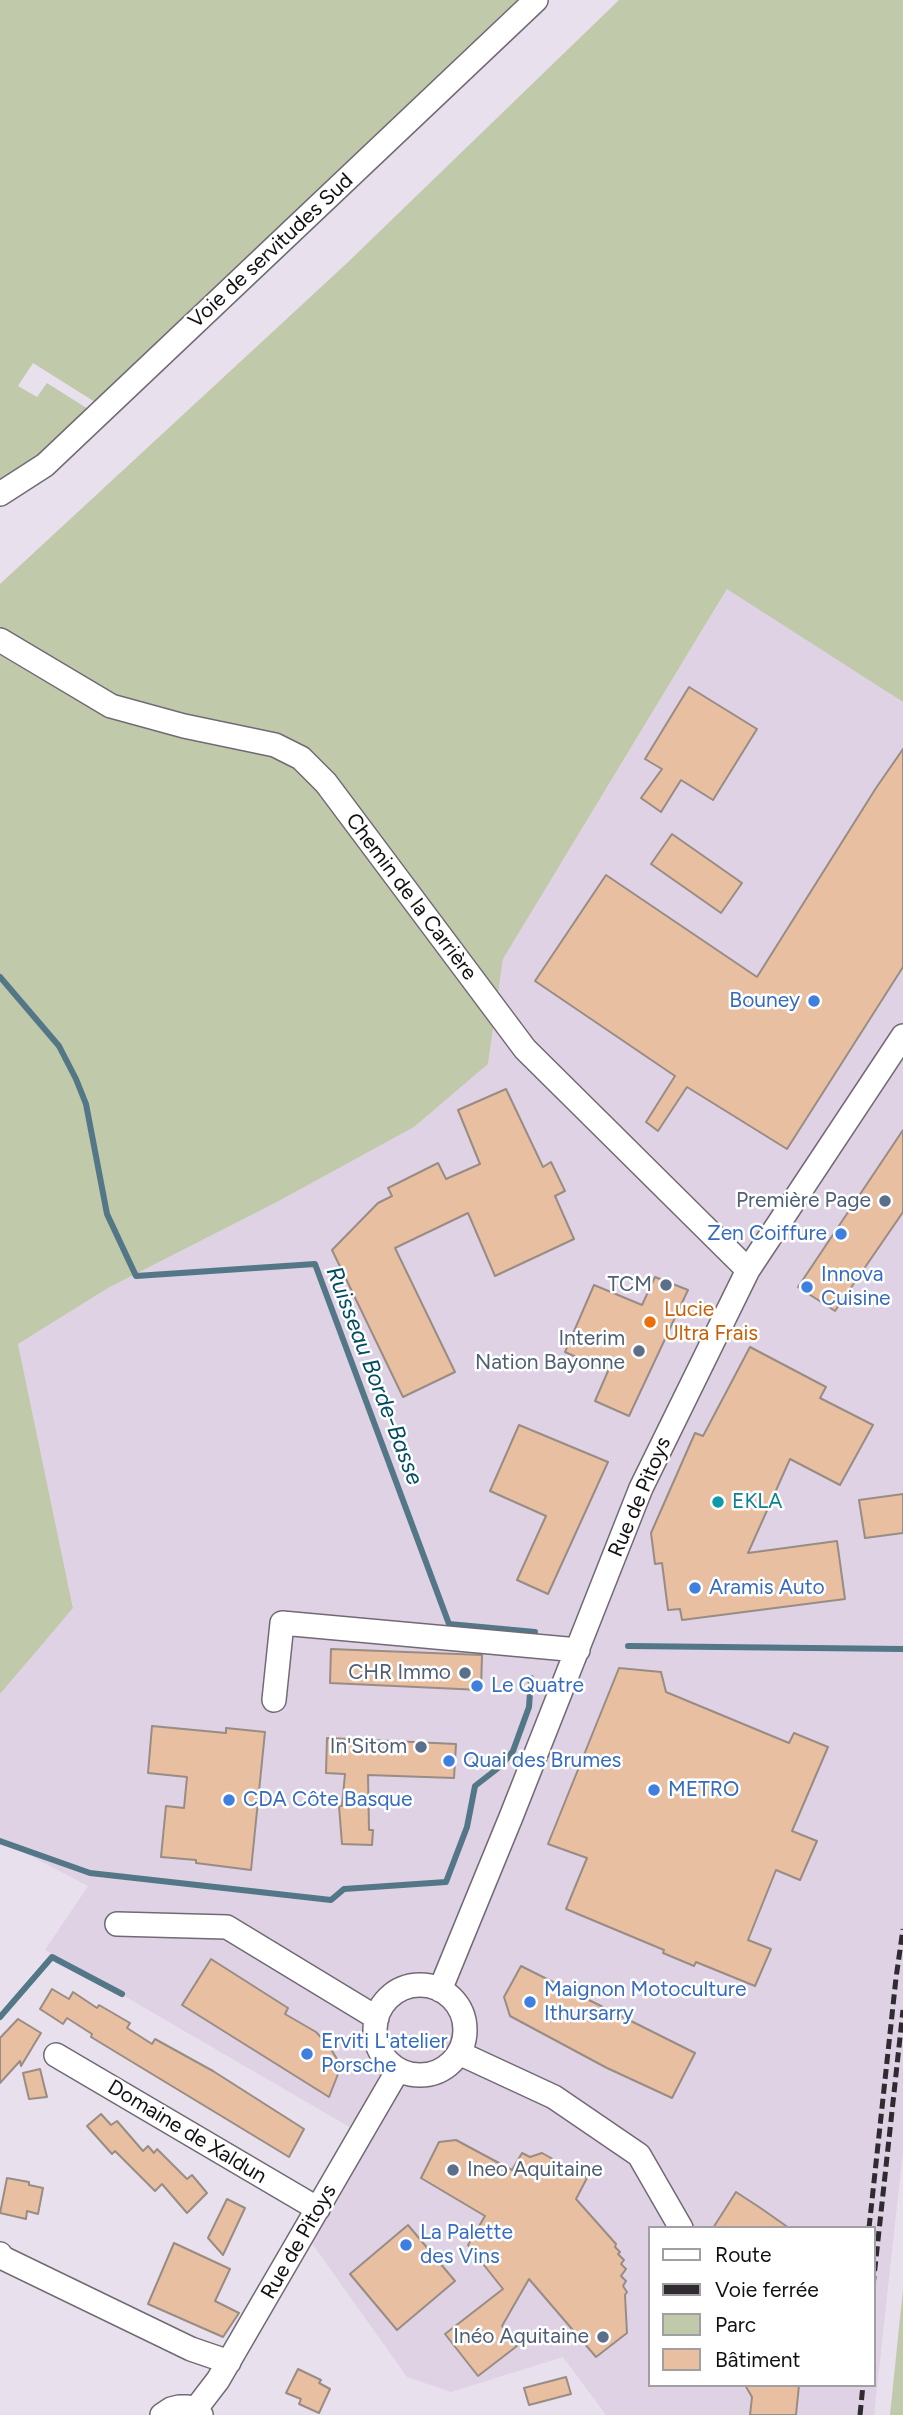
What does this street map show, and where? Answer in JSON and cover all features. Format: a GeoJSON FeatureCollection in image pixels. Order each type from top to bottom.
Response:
{"type":"FeatureCollection","features":[{"type":"Feature","properties":{"kind":"street","name":"Voie de servitudes Sud"},"geometry":{"type":"LineString","coordinates":[[0,494],[45,465],[536,0]]}},
{"type":"Feature","properties":{"kind":"street","name":"Chemin de la Carrière"},"geometry":{"type":"LineString","coordinates":[[0,640],[111,706],[184,726],[275,745],[301,758],[326,783],[525,1049],[748,1270]]}},
{"type":"Feature","properties":{"kind":"street","name":"Rue de Pitoys"},"geometry":{"type":"LineString","coordinates":[[440,1990],[641,1488],[748,1270],[903,1036]]}},
{"type":"Feature","properties":{"kind":"street"},"geometry":{"type":"LineString","coordinates":[[274,1700],[282,1623],[578,1650]]}},
{"type":"Feature","properties":{"kind":"street"},"geometry":{"type":"LineString","coordinates":[[117,1924],[227,1927],[377,2018]]}},
{"type":"Feature","properties":{"kind":"street"},"geometry":{"type":"LineString","coordinates":[[427,1986],[440,1990],[456,2004],[464,2024],[464,2039],[459,2053],[450,2064],[425,2075],[398,2070],[386,2060],[378,2048],[375,2033],[377,2018],[390,1996],[402,1989],[427,1986]]}},
{"type":"Feature","properties":{"kind":"street"},"geometry":{"type":"LineString","coordinates":[[459,2053],[554,2097],[639,2155],[680,2226]]}},
{"type":"Feature","properties":{"kind":"street","name":"Domaine de Xaldun"},"geometry":{"type":"LineString","coordinates":[[56,2054],[318,2209]]}},
{"type":"Feature","properties":{"kind":"street","name":"Rue de Pitoys"},"geometry":{"type":"LineString","coordinates":[[198,2413],[398,2070]]}},
{"type":"Feature","properties":{"kind":"street"},"geometry":{"type":"LineString","coordinates":[[0,2254],[3,2258],[191,2349],[229,2362]]}},
{"type":"Feature","properties":{"kind":"street"},"geometry":{"type":"LineString","coordinates":[[162,2415],[179,2406],[198,2413]]}},
{"type":"Feature","properties":{"kind":"shaded area"},"geometry":{"type":"Polygon","coordinates":[[[728,588],[903,702],[903,2151],[874,2415],[606,2415],[563,2357],[451,2392],[407,2377],[311,2242],[353,2129],[45,1950],[88,1886],[0,1840],[0,1694],[73,1607],[18,1344],[108,1288],[275,1203],[414,1127],[488,1064],[503,959],[728,588]]]}},
{"type":"Feature","properties":{"kind":"green space"},"geometry":{"type":"Polygon","coordinates":[[[0,0],[530,0],[95,402],[33,363],[18,386],[37,397],[47,383],[88,409],[89,418],[0,490],[0,0]]]}},
{"type":"Feature","properties":{"kind":"green space"},"geometry":{"type":"Polygon","coordinates":[[[619,0],[903,0],[903,702],[727,589],[503,959],[488,1064],[414,1127],[275,1203],[108,1288],[18,1344],[73,1608],[0,1694],[0,584],[346,264],[619,0]]]}},
{"type":"Feature","properties":{"kind":"green space"},"geometry":{"type":"Polygon","coordinates":[[[903,2289],[903,2415],[890,2415],[903,2289]]]}},
{"type":"Feature","properties":{"kind":"building"},"geometry":{"type":"Polygon","coordinates":[[[689,687],[757,729],[713,800],[681,780],[661,812],[641,798],[662,769],[645,759],[689,687]]]}},
{"type":"Feature","properties":{"kind":"building"},"geometry":{"type":"Polygon","coordinates":[[[903,749],[903,967],[787,1149],[687,1087],[658,1131],[646,1122],[675,1076],[535,981],[606,875],[757,977],[903,749]]]}},
{"type":"Feature","properties":{"kind":"building"},"geometry":{"type":"Polygon","coordinates":[[[672,834],[742,883],[721,913],[651,864],[672,834]]]}},
{"type":"Feature","properties":{"kind":"building"},"geometry":{"type":"Polygon","coordinates":[[[506,1089],[543,1167],[551,1162],[565,1191],[555,1196],[574,1239],[495,1276],[468,1213],[395,1248],[455,1372],[403,1397],[332,1250],[378,1203],[392,1196],[388,1188],[438,1163],[446,1179],[480,1164],[458,1110],[506,1089]]]}},
{"type":"Feature","properties":{"kind":"building"},"geometry":{"type":"Polygon","coordinates":[[[903,1130],[903,1212],[835,1311],[798,1287],[903,1130]]]}},
{"type":"Feature","properties":{"kind":"building"},"geometry":{"type":"Polygon","coordinates":[[[655,1277],[688,1290],[629,1416],[595,1401],[608,1371],[565,1352],[594,1285],[642,1305],[655,1277]]]}},
{"type":"Feature","properties":{"kind":"building"},"geometry":{"type":"Polygon","coordinates":[[[750,1347],[826,1387],[820,1398],[873,1425],[840,1485],[790,1459],[748,1553],[837,1541],[845,1599],[682,1620],[680,1609],[668,1610],[662,1563],[655,1564],[651,1533],[695,1433],[703,1436],[750,1347]]]}},
{"type":"Feature","properties":{"kind":"building"},"geometry":{"type":"Polygon","coordinates":[[[519,1425],[608,1462],[548,1594],[517,1580],[546,1516],[490,1491],[519,1425]]]}},
{"type":"Feature","properties":{"kind":"building"},"geometry":{"type":"Polygon","coordinates":[[[903,1494],[903,1533],[865,1538],[859,1500],[903,1494]]]}},
{"type":"Feature","properties":{"kind":"building"},"geometry":{"type":"Polygon","coordinates":[[[331,1649],[482,1655],[481,1690],[330,1683],[331,1649]]]}},
{"type":"Feature","properties":{"kind":"building"},"geometry":{"type":"Polygon","coordinates":[[[619,1668],[661,1672],[666,1692],[789,1743],[794,1733],[828,1747],[792,1831],[817,1841],[800,1880],[776,1870],[748,1940],[771,1949],[755,1986],[696,1962],[694,1966],[663,1953],[664,1950],[566,1909],[587,1858],[548,1844],[619,1668]]]}},
{"type":"Feature","properties":{"kind":"building"},"geometry":{"type":"Polygon","coordinates":[[[152,1726],[226,1733],[226,1728],[265,1732],[251,1870],[161,1857],[166,1806],[184,1808],[187,1777],[148,1773],[152,1726]]]}},
{"type":"Feature","properties":{"kind":"building"},"geometry":{"type":"Polygon","coordinates":[[[327,1738],[456,1744],[454,1778],[368,1775],[369,1830],[373,1830],[372,1845],[342,1844],[339,1806],[342,1806],[345,1774],[326,1773],[327,1738]]]}},
{"type":"Feature","properties":{"kind":"building"},"geometry":{"type":"Polygon","coordinates":[[[211,1959],[288,2008],[285,2014],[316,2032],[329,2046],[340,2069],[329,2097],[182,2005],[211,1959]]]}},
{"type":"Feature","properties":{"kind":"building"},"geometry":{"type":"Polygon","coordinates":[[[521,1966],[695,2053],[672,2098],[607,2068],[510,2016],[504,1997],[521,1966]]]}},
{"type":"Feature","properties":{"kind":"building"},"geometry":{"type":"Polygon","coordinates":[[[52,1989],[69,1999],[73,1992],[97,2008],[99,2005],[130,2023],[127,2028],[152,2044],[155,2039],[213,2071],[304,2129],[289,2157],[91,2037],[92,2034],[67,2018],[63,2024],[40,2009],[52,1989]]]}},
{"type":"Feature","properties":{"kind":"building"},"geometry":{"type":"Polygon","coordinates":[[[18,2019],[41,2033],[21,2066],[20,2061],[0,2083],[0,2038],[18,2019]]]}},
{"type":"Feature","properties":{"kind":"building"},"geometry":{"type":"Polygon","coordinates":[[[40,2069],[47,2097],[29,2099],[23,2073],[40,2069]]]}},
{"type":"Feature","properties":{"kind":"building"},"geometry":{"type":"Polygon","coordinates":[[[101,2114],[111,2125],[117,2121],[143,2151],[148,2146],[154,2153],[157,2149],[187,2179],[192,2175],[207,2193],[187,2213],[162,2184],[155,2191],[115,2151],[112,2154],[87,2126],[101,2114]]]}},
{"type":"Feature","properties":{"kind":"building"},"geometry":{"type":"Polygon","coordinates":[[[456,2140],[512,2170],[522,2153],[530,2157],[542,2153],[587,2178],[576,2199],[616,2244],[615,2247],[620,2252],[618,2254],[624,2260],[621,2264],[626,2269],[621,2276],[626,2281],[623,2286],[627,2292],[627,2333],[596,2357],[529,2279],[502,2326],[517,2346],[478,2376],[445,2334],[503,2289],[468,2245],[485,2216],[421,2178],[439,2142],[456,2140]]]}},
{"type":"Feature","properties":{"kind":"building"},"geometry":{"type":"Polygon","coordinates":[[[7,2178],[43,2188],[38,2214],[27,2211],[26,2219],[0,2213],[7,2178]]]}},
{"type":"Feature","properties":{"kind":"building"},"geometry":{"type":"Polygon","coordinates":[[[736,2192],[786,2226],[714,2226],[736,2192]]]}},
{"type":"Feature","properties":{"kind":"building"},"geometry":{"type":"Polygon","coordinates":[[[227,2199],[245,2208],[223,2255],[208,2238],[227,2199]]]}},
{"type":"Feature","properties":{"kind":"building"},"geometry":{"type":"Polygon","coordinates":[[[408,2225],[455,2281],[397,2330],[350,2274],[408,2225]]]}},
{"type":"Feature","properties":{"kind":"building"},"geometry":{"type":"Polygon","coordinates":[[[174,2243],[230,2269],[215,2301],[239,2313],[223,2337],[148,2304],[174,2243]]]}},
{"type":"Feature","properties":{"kind":"building"},"geometry":{"type":"Polygon","coordinates":[[[298,2369],[321,2380],[319,2383],[330,2389],[319,2413],[299,2404],[301,2399],[286,2393],[298,2369]]]}},
{"type":"Feature","properties":{"kind":"building"},"geometry":{"type":"Polygon","coordinates":[[[566,2377],[571,2394],[529,2405],[524,2388],[566,2377]]]}},
{"type":"Feature","properties":{"kind":"building"},"geometry":{"type":"Polygon","coordinates":[[[746,2387],[799,2387],[796,2415],[750,2415],[752,2397],[746,2387]]]}},
{"type":"Feature","properties":{"kind":"waterway","name":"Ruisseau Borde-Basse"},"geometry":{"type":"LineString","coordinates":[[0,977],[59,1046],[76,1079],[86,1104],[107,1214],[136,1276],[315,1264],[449,1624],[535,1632]]}},
{"type":"Feature","properties":{"kind":"waterway","name":"Ruisseau Borde-Basse"},"geometry":{"type":"LineString","coordinates":[[628,1646],[903,1649]]}},
{"type":"Feature","properties":{"kind":"waterway"},"geometry":{"type":"LineString","coordinates":[[0,1841],[90,1873],[331,1900],[344,1889],[446,1882],[467,1827],[475,1786],[502,1765],[513,1751],[529,1707],[531,1678]]}},
{"type":"Feature","properties":{"kind":"waterway"},"geometry":{"type":"LineString","coordinates":[[0,2017],[52,1957],[122,1994]]}},
{"type":"Feature","properties":{"kind":"railway"},"geometry":{"type":"LineString","coordinates":[[869,2226],[903,1929]]}},
{"type":"Feature","properties":{"kind":"railway"},"geometry":{"type":"LineString","coordinates":[[875,2268],[903,2010]]}},
{"type":"Feature","properties":{"kind":"railway"},"geometry":{"type":"LineString","coordinates":[[860,2415],[863,2387]]}},
{"type":"Feature","properties":{"kind":"place","name":"Bouney"},"geometry":{"type":"Point","coordinates":[814,1001]}},
{"type":"Feature","properties":{"kind":"place","name":"Première Page"},"geometry":{"type":"Point","coordinates":[885,1201]}},
{"type":"Feature","properties":{"kind":"place","name":"Zen Coiffure"},"geometry":{"type":"Point","coordinates":[841,1234]}},
{"type":"Feature","properties":{"kind":"place","name":"TCM"},"geometry":{"type":"Point","coordinates":[666,1285]}},
{"type":"Feature","properties":{"kind":"place","name":"Innova Cuisine"},"geometry":{"type":"Point","coordinates":[807,1287]}},
{"type":"Feature","properties":{"kind":"place","name":"Lucie Ultra Frais"},"geometry":{"type":"Point","coordinates":[650,1322]}},
{"type":"Feature","properties":{"kind":"place","name":"Interim Nation Bayonne"},"geometry":{"type":"Point","coordinates":[639,1351]}},
{"type":"Feature","properties":{"kind":"place","name":"EKLA"},"geometry":{"type":"Point","coordinates":[718,1502]}},
{"type":"Feature","properties":{"kind":"place","name":"Aramis Auto"},"geometry":{"type":"Point","coordinates":[695,1588]}},
{"type":"Feature","properties":{"kind":"place","name":"CHR Immo"},"geometry":{"type":"Point","coordinates":[465,1673]}},
{"type":"Feature","properties":{"kind":"place","name":"Le Quatre"},"geometry":{"type":"Point","coordinates":[477,1686]}},
{"type":"Feature","properties":{"kind":"place","name":"In'Sitom"},"geometry":{"type":"Point","coordinates":[421,1747]}},
{"type":"Feature","properties":{"kind":"place","name":"Quai des Brumes"},"geometry":{"type":"Point","coordinates":[449,1761]}},
{"type":"Feature","properties":{"kind":"place","name":"METRO"},"geometry":{"type":"Point","coordinates":[654,1790]}},
{"type":"Feature","properties":{"kind":"place","name":"CDA Côte Basque"},"geometry":{"type":"Point","coordinates":[229,1800]}},
{"type":"Feature","properties":{"kind":"place","name":"Maignon Motoculture Ithursarry"},"geometry":{"type":"Point","coordinates":[530,2002]}},
{"type":"Feature","properties":{"kind":"place","name":"Erviti L'atelier Porsche"},"geometry":{"type":"Point","coordinates":[307,2054]}},
{"type":"Feature","properties":{"kind":"place","name":"Ineo Aquitaine"},"geometry":{"type":"Point","coordinates":[453,2170]}},
{"type":"Feature","properties":{"kind":"place","name":"La Palette des Vins"},"geometry":{"type":"Point","coordinates":[406,2245]}},
{"type":"Feature","properties":{"kind":"place","name":"Inéo Aquitaine"},"geometry":{"type":"Point","coordinates":[603,2337]}}]}
